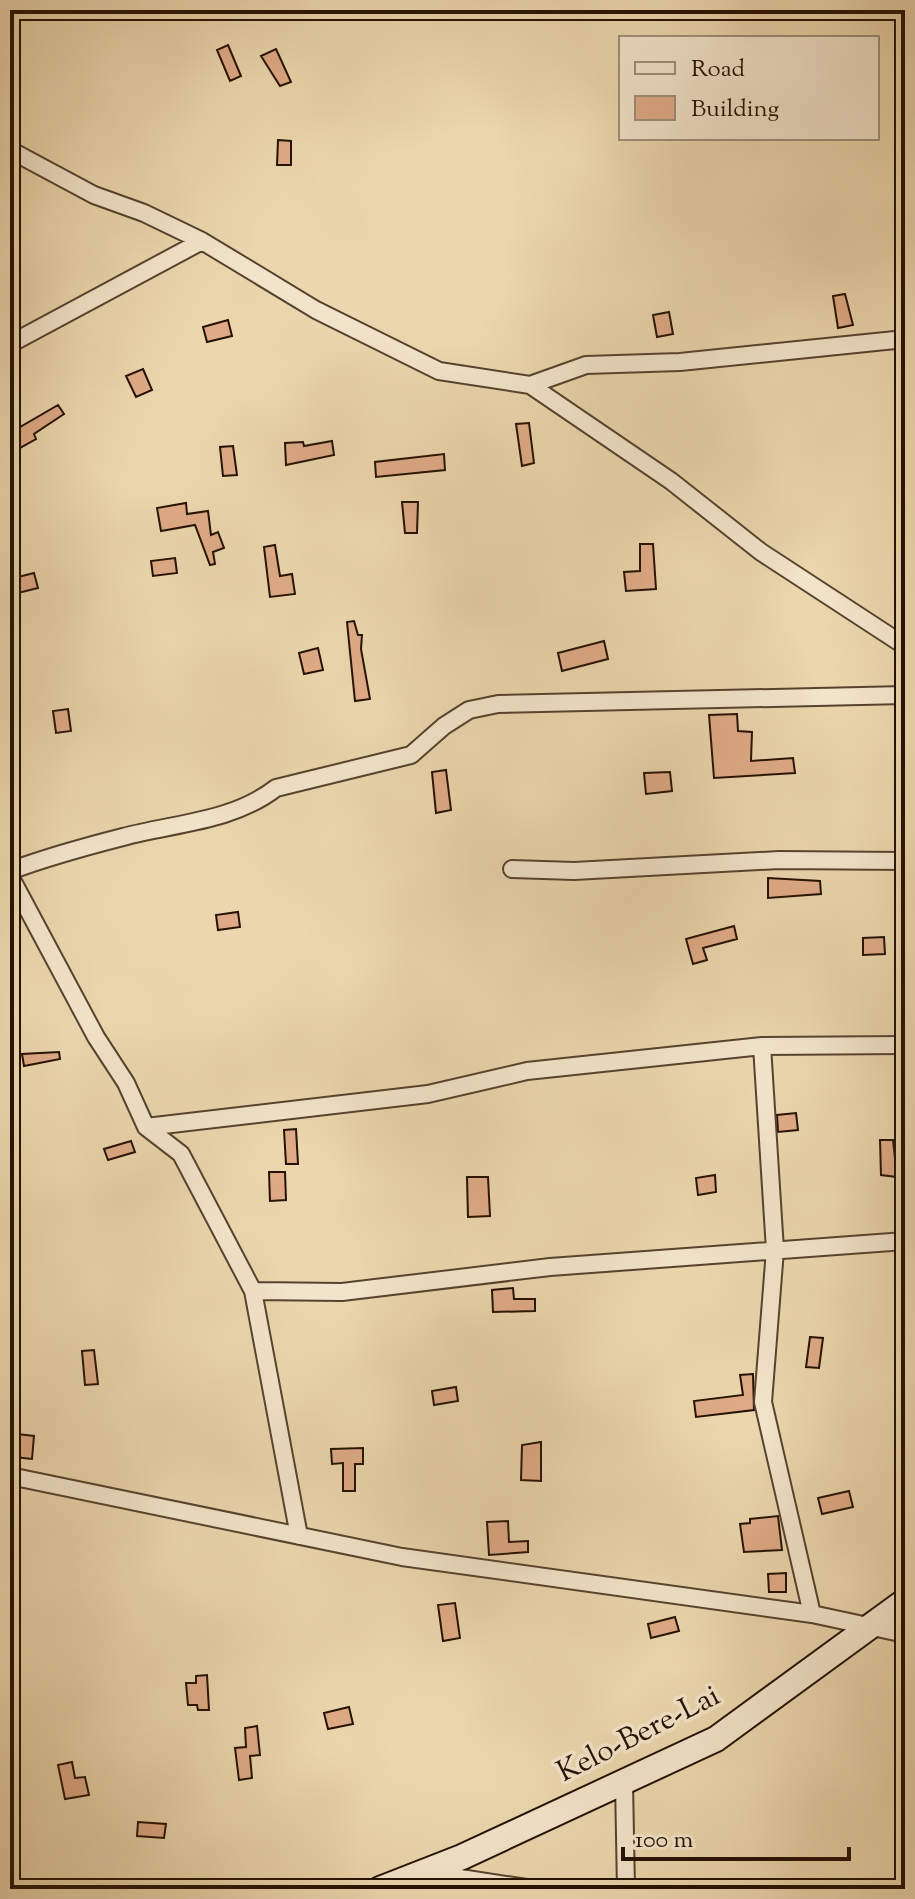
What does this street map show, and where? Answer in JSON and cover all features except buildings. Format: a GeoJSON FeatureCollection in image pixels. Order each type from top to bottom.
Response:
{"type":"FeatureCollection","features":[{"type":"Feature","properties":{"kind":"main road","name":"Kelo-Bere-Lai"},"geometry":{"type":"LineString","coordinates":[[380,1889],[716,1739],[905,1601]]}},
{"type":"Feature","properties":{"kind":"street"},"geometry":{"type":"LineString","coordinates":[[10,150],[94,195],[144,213],[202,241],[316,310],[439,371],[530,385],[671,481],[761,552],[905,646]]}},
{"type":"Feature","properties":{"kind":"street"},"geometry":{"type":"LineString","coordinates":[[10,344],[202,241]]}},
{"type":"Feature","properties":{"kind":"street"},"geometry":{"type":"LineString","coordinates":[[530,385],[586,365],[680,362],[905,339]]}},
{"type":"Feature","properties":{"kind":"street"},"geometry":{"type":"LineString","coordinates":[[299,1536],[253,1291],[181,1154],[146,1127],[126,1083],[82,1010],[10,873],[60,852],[217,817],[262,799],[276,788],[411,755],[444,726],[469,710],[498,704],[905,695]]}},
{"type":"Feature","properties":{"kind":"street"},"geometry":{"type":"LineString","coordinates":[[512,869],[574,871],[779,860],[905,861]]}},
{"type":"Feature","properties":{"kind":"street"},"geometry":{"type":"LineString","coordinates":[[146,1127],[428,1094],[527,1071],[762,1046],[905,1045]]}},
{"type":"Feature","properties":{"kind":"street"},"geometry":{"type":"LineString","coordinates":[[762,1046],[775,1250],[763,1402],[812,1614]]}},
{"type":"Feature","properties":{"kind":"street"},"geometry":{"type":"LineString","coordinates":[[253,1291],[342,1292],[550,1267],[905,1241]]}},
{"type":"Feature","properties":{"kind":"street"},"geometry":{"type":"LineString","coordinates":[[10,1476],[402,1557],[812,1614],[905,1634]]}},
{"type":"Feature","properties":{"kind":"street"},"geometry":{"type":"LineString","coordinates":[[624,1782],[626,1889]]}},
{"type":"Feature","properties":{"kind":"street"},"geometry":{"type":"LineString","coordinates":[[423,1872],[533,1889]]}}]}
